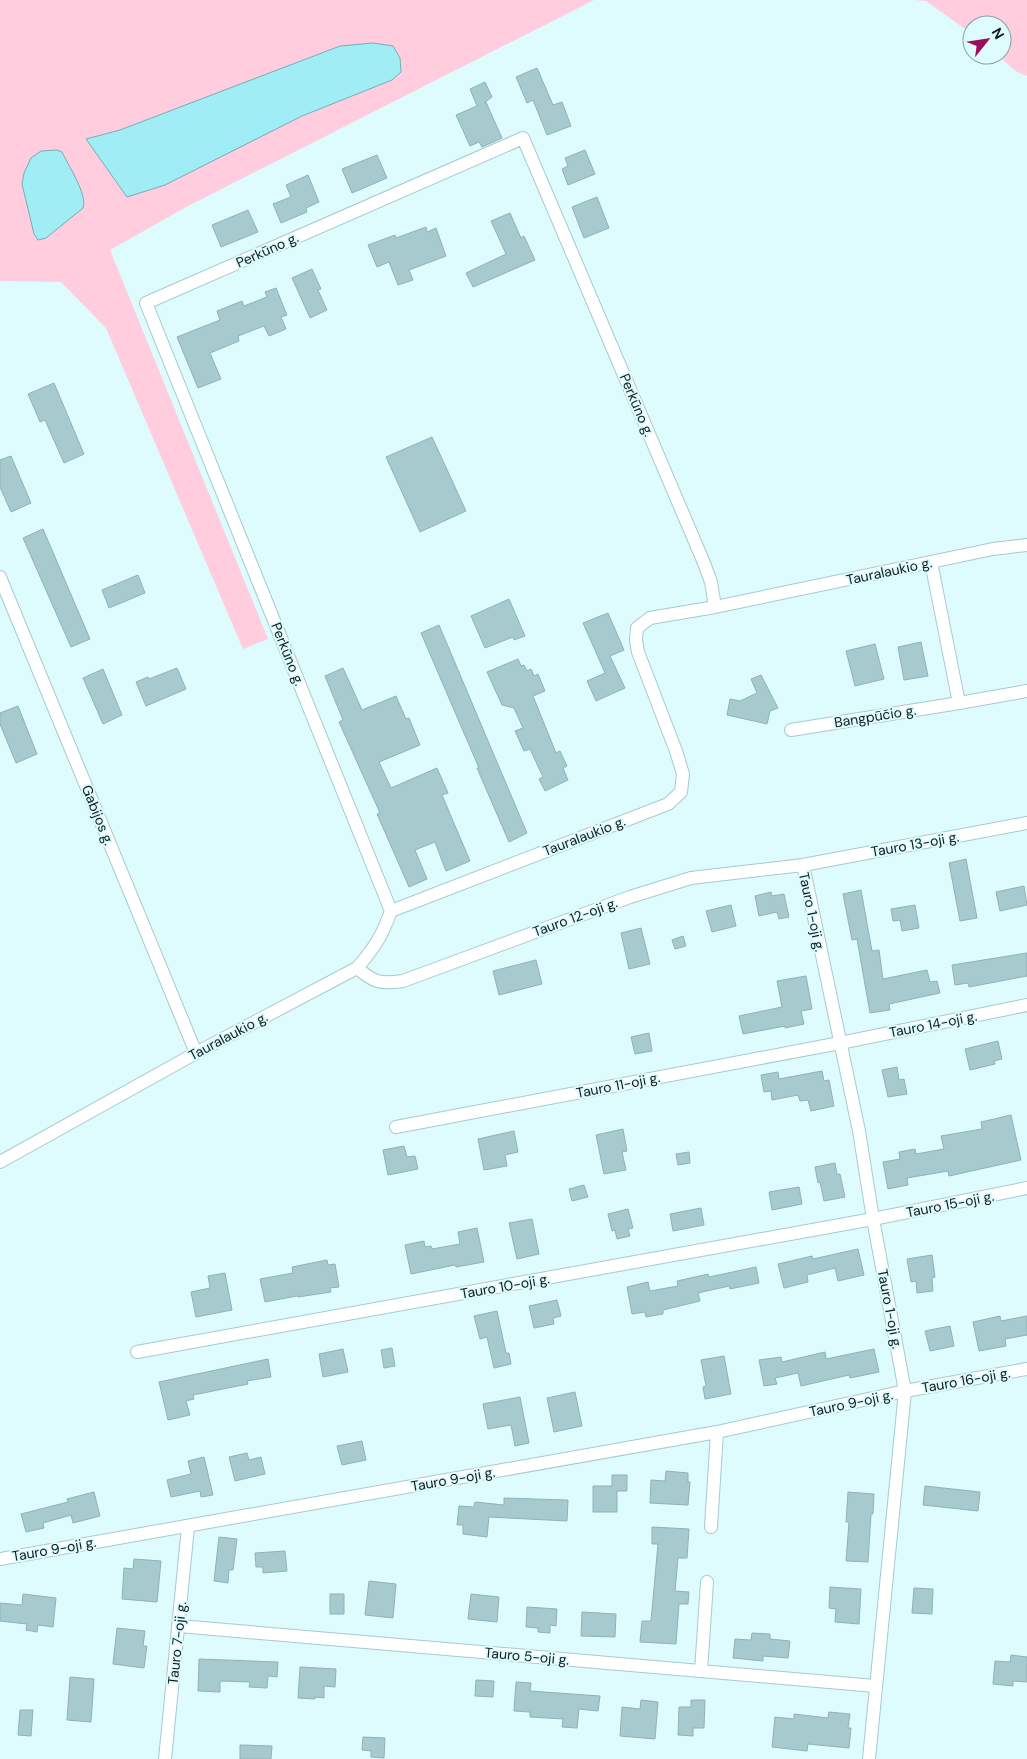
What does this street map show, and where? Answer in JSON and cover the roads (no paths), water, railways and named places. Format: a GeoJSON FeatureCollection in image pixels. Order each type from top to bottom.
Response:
{"type":"FeatureCollection","features":[{"type":"Feature","properties":{"kind":"street","name":"Perkūno g."},"geometry":{"type":"LineString","coordinates":[[391,910],[146,303],[523,138],[704,562],[711,582],[715,607]]}},
{"type":"Feature","properties":{"kind":"street","name":"Tauralaukio g."},"geometry":{"type":"LineString","coordinates":[[0,1162],[196,1053],[357,968],[383,934],[391,910],[668,804],[681,792],[683,774],[638,652],[637,628],[650,618],[715,607],[993,548],[1027,545]]}},
{"type":"Feature","properties":{"kind":"street"},"geometry":{"type":"LineString","coordinates":[[931,562],[958,703]]}},
{"type":"Feature","properties":{"kind":"street","name":"Gabijos g."},"geometry":{"type":"LineString","coordinates":[[0,576],[196,1053]]}},
{"type":"Feature","properties":{"kind":"street","name":"Bangpūčio g."},"geometry":{"type":"LineString","coordinates":[[791,730],[1027,691]]}},
{"type":"Feature","properties":{"kind":"street","name":"Tauro 13-oji g."},"geometry":{"type":"LineString","coordinates":[[802,865],[1027,823]]}},
{"type":"Feature","properties":{"kind":"street","name":"Tauro 12-oji g."},"geometry":{"type":"LineString","coordinates":[[357,968],[372,980],[387,983],[404,980],[621,900],[691,878],[802,865]]}},
{"type":"Feature","properties":{"kind":"street","name":"Tauro 1-oji g."},"geometry":{"type":"LineString","coordinates":[[802,865],[859,1131],[873,1219],[905,1391],[875,1686],[870,1759]]}},
{"type":"Feature","properties":{"kind":"street","name":"Tauro 14-oji g."},"geometry":{"type":"LineString","coordinates":[[840,1043],[1027,1005]]}},
{"type":"Feature","properties":{"kind":"street","name":"Tauro 11-oji g."},"geometry":{"type":"LineString","coordinates":[[396,1127],[840,1043]]}},
{"type":"Feature","properties":{"kind":"street","name":"Tauro 15-oji g."},"geometry":{"type":"LineString","coordinates":[[873,1219],[1027,1188]]}},
{"type":"Feature","properties":{"kind":"street","name":"Tauro 10-oji g."},"geometry":{"type":"LineString","coordinates":[[137,1352],[873,1219]]}},
{"type":"Feature","properties":{"kind":"street","name":"Tauro 16-oji g."},"geometry":{"type":"LineString","coordinates":[[905,1391],[1027,1369]]}},
{"type":"Feature","properties":{"kind":"street","name":"Tauro 9-oji g."},"geometry":{"type":"LineString","coordinates":[[0,1559],[716,1432],[905,1391]]}},
{"type":"Feature","properties":{"kind":"street"},"geometry":{"type":"LineString","coordinates":[[710,1527],[716,1432]]}},
{"type":"Feature","properties":{"kind":"street","name":"Tauro 7-oji g."},"geometry":{"type":"LineString","coordinates":[[165,1759],[188,1526]]}},
{"type":"Feature","properties":{"kind":"street"},"geometry":{"type":"LineString","coordinates":[[701,1671],[707,1582]]}},
{"type":"Feature","properties":{"kind":"street","name":"Tauro 5-oji g."},"geometry":{"type":"LineString","coordinates":[[179,1626],[875,1686]]}},
{"type":"Feature","properties":{"kind":"water"},"geometry":{"type":"Polygon","coordinates":[[[373,43],[393,46],[400,58],[401,72],[392,80],[302,116],[165,185],[127,197],[86,139],[120,130],[340,46],[373,43]]]}},
{"type":"Feature","properties":{"kind":"water"},"geometry":{"type":"Polygon","coordinates":[[[57,150],[62,152],[77,180],[83,196],[83,208],[46,238],[38,240],[34,234],[22,184],[24,173],[31,158],[41,151],[57,150]]]}}]}
